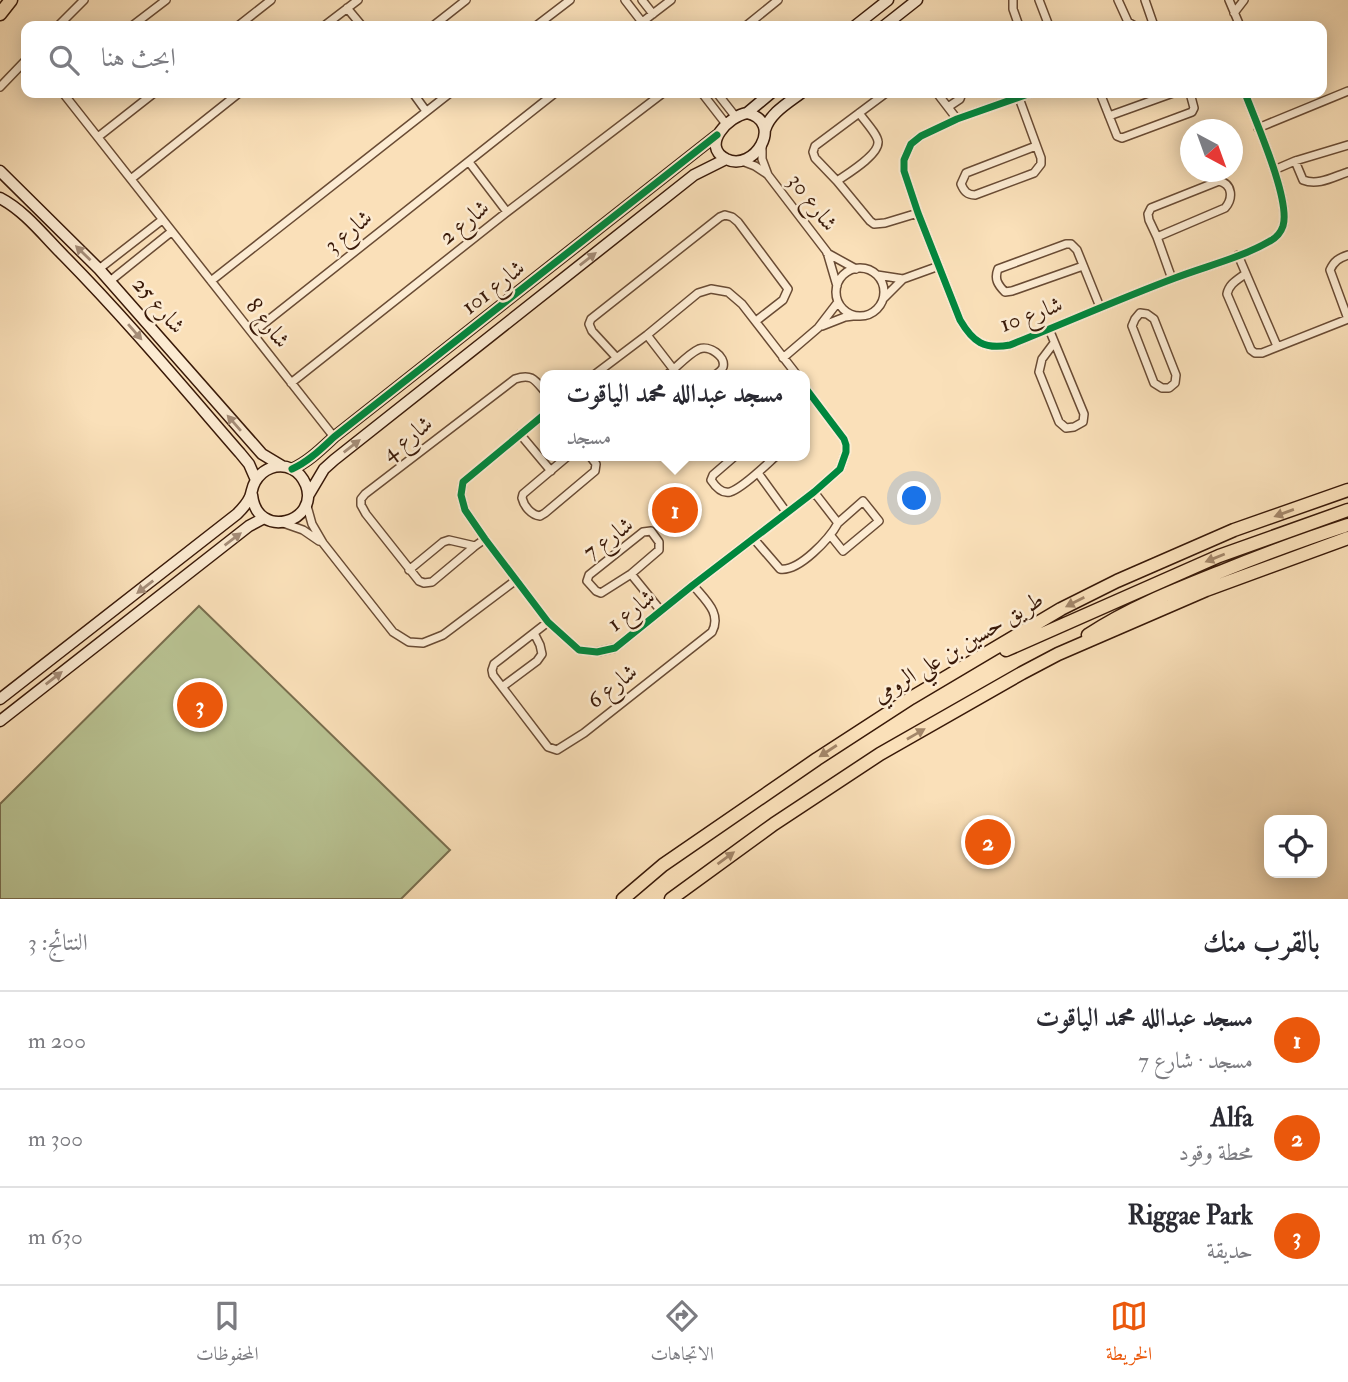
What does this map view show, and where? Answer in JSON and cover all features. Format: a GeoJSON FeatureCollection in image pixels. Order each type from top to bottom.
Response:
{"type":"FeatureCollection","features":[{"type":"Feature","properties":{"kind":"highway"},"geometry":{"type":"LineString","coordinates":[[0,14],[11,0]]}},
{"type":"Feature","properties":{"kind":"highway","name":"طريق حسين بن علي الرومي"},"geometry":{"type":"LineString","coordinates":[[623,899],[663,865],[787,779],[911,698],[1061,609],[1117,581],[1234,530],[1348,490]]}},
{"type":"Feature","properties":{"kind":"highway"},"geometry":{"type":"LineString","coordinates":[[948,676],[1219,556],[1348,510]]}},
{"type":"Feature","properties":{"kind":"highway"},"geometry":{"type":"LineString","coordinates":[[1058,654],[1112,619],[1153,600],[1261,556],[1348,525]]}},
{"type":"Feature","properties":{"kind":"highway"},"geometry":{"type":"LineString","coordinates":[[671,899],[774,824],[880,754],[989,690],[1058,654],[1206,590],[1348,538]]}},
{"type":"Feature","properties":{"kind":"street"},"geometry":{"type":"LineString","coordinates":[[63,21],[84,0]]}},
{"type":"Feature","properties":{"kind":"street"},"geometry":{"type":"LineString","coordinates":[[139,21],[166,0]]}},
{"type":"Feature","properties":{"kind":"street"},"geometry":{"type":"LineString","coordinates":[[244,21],[271,0]]}},
{"type":"Feature","properties":{"kind":"street"},"geometry":{"type":"LineString","coordinates":[[330,21],[358,0]]}},
{"type":"Feature","properties":{"kind":"street"},"geometry":{"type":"LineString","coordinates":[[439,21],[466,0]]}},
{"type":"Feature","properties":{"kind":"street"},"geometry":{"type":"LineString","coordinates":[[543,21],[570,0]]}},
{"type":"Feature","properties":{"kind":"street"},"geometry":{"type":"LineString","coordinates":[[625,0],[638,21]]}},
{"type":"Feature","properties":{"kind":"street"},"geometry":{"type":"LineString","coordinates":[[642,0],[653,14]]}},
{"type":"Feature","properties":{"kind":"street"},"geometry":{"type":"LineString","coordinates":[[644,21],[671,0]]}},
{"type":"Feature","properties":{"kind":"street"},"geometry":{"type":"LineString","coordinates":[[752,21],[778,0]]}},
{"type":"Feature","properties":{"kind":"street"},"geometry":{"type":"LineString","coordinates":[[861,21],[888,0]]}},
{"type":"Feature","properties":{"kind":"street"},"geometry":{"type":"LineString","coordinates":[[1013,0],[1018,21]]}},
{"type":"Feature","properties":{"kind":"street"},"geometry":{"type":"LineString","coordinates":[[1039,0],[1047,21]]}},
{"type":"Feature","properties":{"kind":"street"},"geometry":{"type":"LineString","coordinates":[[1118,0],[1128,21]]}},
{"type":"Feature","properties":{"kind":"street"},"geometry":{"type":"LineString","coordinates":[[1145,0],[1152,21]]}},
{"type":"Feature","properties":{"kind":"street"},"geometry":{"type":"LineString","coordinates":[[1229,0],[1238,21]]}},
{"type":"Feature","properties":{"kind":"street"},"geometry":{"type":"LineString","coordinates":[[1234,13],[1244,0]]}},
{"type":"Feature","properties":{"kind":"street"},"geometry":{"type":"LineString","coordinates":[[890,21],[913,2]]}},
{"type":"Feature","properties":{"kind":"street"},"geometry":{"type":"LineString","coordinates":[[347,8],[358,21]]}},
{"type":"Feature","properties":{"kind":"street"},"geometry":{"type":"LineString","coordinates":[[0,87],[21,65]]}},
{"type":"Feature","properties":{"kind":"street"},"geometry":{"type":"LineString","coordinates":[[1258,128],[1348,91]]}},
{"type":"Feature","properties":{"kind":"street","name":"شارع 8"},"geometry":{"type":"LineString","coordinates":[[67,98],[334,437]]}},
{"type":"Feature","properties":{"kind":"street"},"geometry":{"type":"LineString","coordinates":[[98,137],[148,98]]}},
{"type":"Feature","properties":{"kind":"street"},"geometry":{"type":"LineString","coordinates":[[131,179],[233,98]]}},
{"type":"Feature","properties":{"kind":"street"},"geometry":{"type":"LineString","coordinates":[[417,98],[426,111]]}},
{"type":"Feature","properties":{"kind":"street"},"geometry":{"type":"LineString","coordinates":[[211,281],[443,98]]}},
{"type":"Feature","properties":{"kind":"street","name":"شارع 3"},"geometry":{"type":"LineString","coordinates":[[252,332],[549,98]]}},
{"type":"Feature","properties":{"kind":"street","name":"شارع 2"},"geometry":{"type":"LineString","coordinates":[[291,383],[656,98]]}},
{"type":"Feature","properties":{"kind":"street"},"geometry":{"type":"LineString","coordinates":[[706,98],[726,124]]}},
{"type":"Feature","properties":{"kind":"street"},"geometry":{"type":"LineString","coordinates":[[721,98],[735,116]]}},
{"type":"Feature","properties":{"kind":"street"},"geometry":{"type":"LineString","coordinates":[[765,98],[747,113],[735,116],[717,135],[717,150],[726,159],[742,161],[754,154],[762,143],[766,124],[795,98]]}},
{"type":"Feature","properties":{"kind":"street"},"geometry":{"type":"LineString","coordinates":[[879,98],[815,146],[815,159],[838,181],[874,224],[918,213]]}},
{"type":"Feature","properties":{"kind":"street"},"geometry":{"type":"LineString","coordinates":[[941,98],[957,120]]}},
{"type":"Feature","properties":{"kind":"street"},"geometry":{"type":"LineString","coordinates":[[948,107],[960,98]]}},
{"type":"Feature","properties":{"kind":"street"},"geometry":{"type":"LineString","coordinates":[[1019,98],[1041,158],[1041,164],[1034,173],[975,195],[969,195],[964,190],[961,184],[966,173],[1036,146]]}},
{"type":"Feature","properties":{"kind":"street","name":"شارع 10"},"geometry":{"type":"LineString","coordinates":[[1019,98],[921,136],[911,144],[904,160],[904,172],[918,213],[960,320],[975,340],[997,347],[1010,345],[1100,307],[1238,255],[1271,241],[1280,233],[1284,207],[1274,170],[1247,98]]}},
{"type":"Feature","properties":{"kind":"street"},"geometry":{"type":"LineString","coordinates":[[1102,98],[1118,136],[1122,138],[1192,112],[1195,108],[1192,98]]}},
{"type":"Feature","properties":{"kind":"street"},"geometry":{"type":"LineString","coordinates":[[1109,116],[1159,98]]}},
{"type":"Feature","properties":{"kind":"street"},"geometry":{"type":"LineString","coordinates":[[747,113],[758,117],[765,130]]}},
{"type":"Feature","properties":{"kind":"street"},"geometry":{"type":"LineString","coordinates":[[838,181],[875,152],[878,146],[878,140],[859,113]]}},
{"type":"Feature","properties":{"kind":"street","name":"شارع 101"},"geometry":{"type":"LineString","coordinates":[[288,468],[300,466],[717,135]]}},
{"type":"Feature","properties":{"kind":"street","name":"شارع 30"},"geometry":{"type":"LineString","coordinates":[[762,143],[762,159],[768,175],[827,252],[837,286]]}},
{"type":"Feature","properties":{"kind":"street"},"geometry":{"type":"LineString","coordinates":[[1274,170],[1348,145]]}},
{"type":"Feature","properties":{"kind":"street","name":"شارع 101"},"geometry":{"type":"LineString","coordinates":[[307,498],[324,469],[334,460],[694,175],[726,159]]}},
{"type":"Feature","properties":{"kind":"street","name":"شارع 30"},"geometry":{"type":"LineString","coordinates":[[742,161],[768,175]]}},
{"type":"Feature","properties":{"kind":"street"},"geometry":{"type":"LineString","coordinates":[[1295,161],[1303,180],[1315,184],[1348,172]]}},
{"type":"Feature","properties":{"kind":"street"},"geometry":{"type":"LineString","coordinates":[[469,162],[507,212]]}},
{"type":"Feature","properties":{"kind":"street","name":"شارع 25"},"geometry":{"type":"LineString","coordinates":[[0,171],[99,269],[262,454],[288,468]]}},
{"type":"Feature","properties":{"kind":"street"},"geometry":{"type":"LineString","coordinates":[[1157,237],[1225,208],[1231,198],[1224,182],[1219,181],[1151,208],[1149,220],[1172,279]]}},
{"type":"Feature","properties":{"kind":"street","name":"شارع 25"},"geometry":{"type":"LineString","coordinates":[[0,198],[30,222],[104,298],[240,453],[256,480]]}},
{"type":"Feature","properties":{"kind":"street"},"geometry":{"type":"LineString","coordinates":[[616,357],[592,331],[589,324],[591,319],[725,215],[738,222],[788,289],[783,300],[756,321]]}},
{"type":"Feature","properties":{"kind":"street"},"geometry":{"type":"LineString","coordinates":[[99,269],[162,220]]}},
{"type":"Feature","properties":{"kind":"street"},"geometry":{"type":"LineString","coordinates":[[110,281],[172,232]]}},
{"type":"Feature","properties":{"kind":"street"},"geometry":{"type":"LineString","coordinates":[[1083,266],[1005,292],[999,286],[996,276],[998,270],[1071,244],[1077,250],[1100,307]]}},
{"type":"Feature","properties":{"kind":"street","name":"شارع 30"},"geometry":{"type":"LineString","coordinates":[[827,252],[856,269]]}},
{"type":"Feature","properties":{"kind":"street"},"geometry":{"type":"LineString","coordinates":[[1238,255],[1277,346]]}},
{"type":"Feature","properties":{"kind":"street"},"geometry":{"type":"LineString","coordinates":[[1245,274],[1232,283],[1227,294],[1251,350],[1255,353],[1262,352],[1348,319],[1330,270],[1337,259],[1348,255]]}},
{"type":"Feature","properties":{"kind":"street"},"geometry":{"type":"LineString","coordinates":[[883,299],[903,279],[939,266]]}},
{"type":"Feature","properties":{"kind":"street"},"geometry":{"type":"LineString","coordinates":[[549,268],[547,277],[558,283]]}},
{"type":"Feature","properties":{"kind":"street"},"geometry":{"type":"LineString","coordinates":[[818,328],[845,317],[866,316],[881,304],[883,285],[877,275],[863,268],[845,273],[835,290],[841,308],[853,316]]}},
{"type":"Feature","properties":{"kind":"street"},"geometry":{"type":"LineString","coordinates":[[877,275],[903,279]]}},
{"type":"Feature","properties":{"kind":"street"},"geometry":{"type":"LineString","coordinates":[[600,370],[698,293],[711,289],[728,292],[742,304],[793,370]]}},
{"type":"Feature","properties":{"kind":"street"},"geometry":{"type":"LineString","coordinates":[[518,292],[529,299],[526,308]]}},
{"type":"Feature","properties":{"kind":"street"},"geometry":{"type":"LineString","coordinates":[[1133,295],[1140,313]]}},
{"type":"Feature","properties":{"kind":"street"},"geometry":{"type":"LineString","coordinates":[[783,358],[818,328],[838,302]]}},
{"type":"Feature","properties":{"kind":"street"},"geometry":{"type":"LineString","coordinates":[[1140,313],[1154,319],[1176,375],[1175,383],[1169,388],[1154,383],[1132,326],[1140,313]]}},
{"type":"Feature","properties":{"kind":"street"},"geometry":{"type":"LineString","coordinates":[[1049,329],[1084,414],[1083,422],[1066,428],[1059,422],[1039,372],[1042,359],[1054,343]]}},
{"type":"Feature","properties":{"kind":"street"},"geometry":{"type":"LineString","coordinates":[[648,335],[669,370]]}},
{"type":"Feature","properties":{"kind":"street"},"geometry":{"type":"LineString","coordinates":[[673,370],[698,350],[707,348],[713,350],[723,362],[721,370]]}},
{"type":"Feature","properties":{"kind":"street","name":"شارع 4"},"geometry":{"type":"LineString","coordinates":[[409,570],[366,514],[361,499],[515,379],[533,377],[540,386]]}},
{"type":"Feature","properties":{"kind":"street","name":"شارع 1"},"geometry":{"type":"LineString","coordinates":[[540,417],[463,482],[461,495],[465,510],[485,540],[548,622],[579,650],[597,652],[615,648],[840,469],[846,445],[841,433],[810,394]]}},
{"type":"Feature","properties":{"kind":"street"},"geometry":{"type":"LineString","coordinates":[[520,434],[540,458]]}},
{"type":"Feature","properties":{"kind":"street"},"geometry":{"type":"LineString","coordinates":[[543,461],[551,471]]}},
{"type":"Feature","properties":{"kind":"street"},"geometry":{"type":"LineString","coordinates":[[562,461],[522,498],[534,515],[545,513],[595,471],[594,461]]}},
{"type":"Feature","properties":{"kind":"street"},"geometry":{"type":"LineString","coordinates":[[729,461],[711,480],[723,492],[730,492],[771,461]]}},
{"type":"Feature","properties":{"kind":"street"},"geometry":{"type":"LineString","coordinates":[[0,699],[229,521],[251,495],[256,480],[265,470],[271,468],[288,468],[302,477],[307,489],[308,515],[323,543],[393,632],[409,642],[423,643],[443,635],[516,580]]}},
{"type":"Feature","properties":{"kind":"street"},"geometry":{"type":"LineString","coordinates":[[758,473],[787,513]]}},
{"type":"Feature","properties":{"kind":"street"},"geometry":{"type":"LineString","coordinates":[[814,492],[838,523]]}},
{"type":"Feature","properties":{"kind":"street"},"geometry":{"type":"LineString","coordinates":[[251,495],[256,510],[264,518],[290,524],[323,543]]}},
{"type":"Feature","properties":{"kind":"street"},"geometry":{"type":"LineString","coordinates":[[280,523],[300,514],[307,498]]}},
{"type":"Feature","properties":{"kind":"street"},"geometry":{"type":"LineString","coordinates":[[754,539],[780,569],[786,570],[816,550],[831,536],[838,523],[863,501],[880,521],[843,551],[831,536]]}},
{"type":"Feature","properties":{"kind":"street"},"geometry":{"type":"LineString","coordinates":[[0,721],[249,526],[264,518]]}},
{"type":"Feature","properties":{"kind":"street","name":"شارع 7"},"geometry":{"type":"LineString","coordinates":[[651,531],[659,542],[659,550],[631,574],[601,593],[587,581],[589,575],[643,532],[651,531]]}},
{"type":"Feature","properties":{"kind":"street"},"geometry":{"type":"LineString","coordinates":[[475,546],[449,540],[443,542],[409,570],[419,581],[432,582],[485,540]]}},
{"type":"Feature","properties":{"kind":"street","name":"شارع 7"},"geometry":{"type":"LineString","coordinates":[[631,574],[662,611]]}},
{"type":"Feature","properties":{"kind":"street","name":"شارع 6"},"geometry":{"type":"LineString","coordinates":[[502,688],[548,747],[557,750],[565,746],[712,632],[716,624],[715,612],[693,585]]}},
{"type":"Feature","properties":{"kind":"street"},"geometry":{"type":"LineString","coordinates":[[534,633],[542,654],[502,688],[493,675],[494,664],[548,622]]}},
{"type":"Feature","properties":{"kind":"green space"},"geometry":{"type":"Polygon","coordinates":[[[199,606],[450,850],[401,899],[0,899],[0,804],[199,606]]]}},
{"type":"Feature","properties":{"kind":"cycle path"},"geometry":{"type":"LineString","coordinates":[[1017,98],[957,119],[921,136],[911,144],[904,160],[904,171],[918,213],[960,320],[980,343],[993,346],[1010,345],[1154,286],[1247,252],[1276,237],[1283,226],[1282,198],[1271,160],[1247,98]]}},
{"type":"Feature","properties":{"kind":"cycle path"},"geometry":{"type":"LineString","coordinates":[[292,469],[314,455],[717,135]]}},
{"type":"Feature","properties":{"kind":"cycle path"},"geometry":{"type":"LineString","coordinates":[[540,418],[463,482],[461,495],[465,510],[548,622],[579,650],[597,652],[615,648],[840,469],[846,452],[844,439],[810,394]]}},
{"type":"Feature","properties":{"kind":"place","name":"مسجد عبدالله محمد الياقوت"},"geometry":{"type":"Point","coordinates":[675,510]}},
{"type":"Feature","properties":{"kind":"place","name":"Riggae Park"},"geometry":{"type":"Point","coordinates":[200,705]}},
{"type":"Feature","properties":{"kind":"place","name":"Alfa"},"geometry":{"type":"Point","coordinates":[988,842]}}]}
